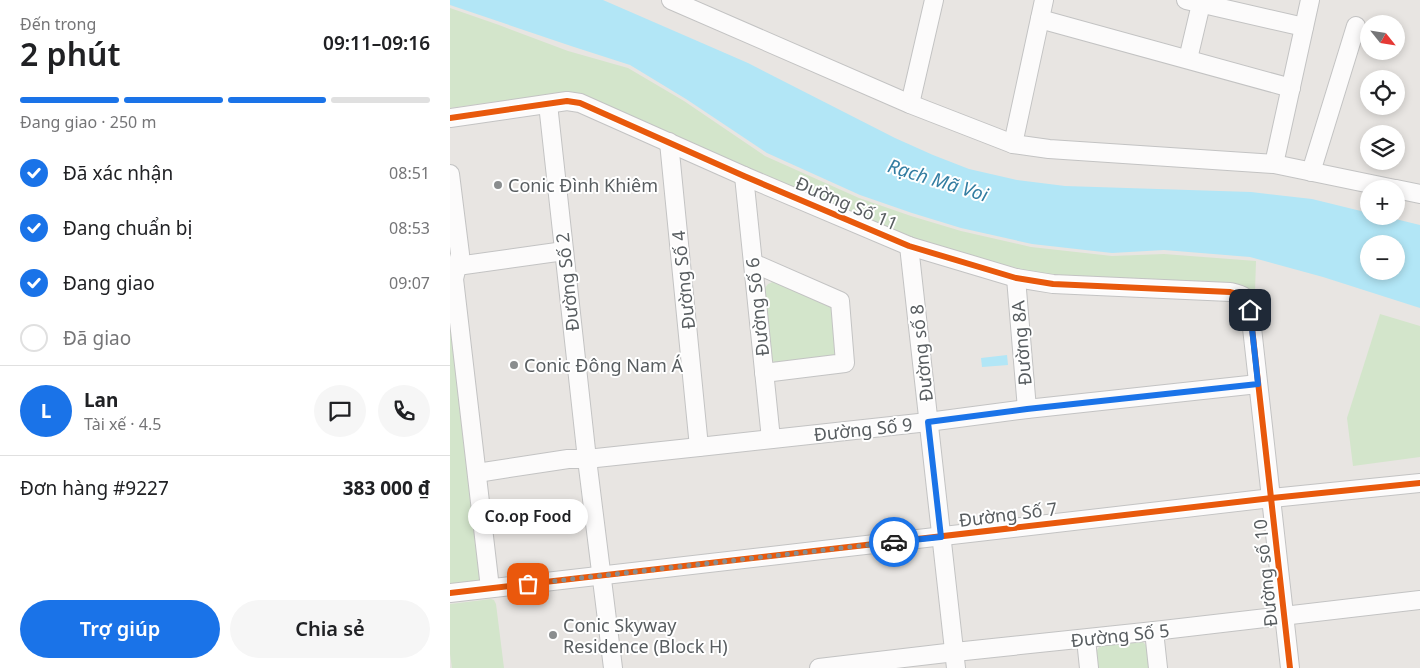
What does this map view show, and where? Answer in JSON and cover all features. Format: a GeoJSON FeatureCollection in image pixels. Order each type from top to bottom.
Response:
{"type":"FeatureCollection","features":[{"type":"Feature","properties":{"kind":"street"},"geometry":{"type":"LineString","coordinates":[[671,0],[910,104],[1012,144],[1049,149],[1274,164],[1360,182]]}},
{"type":"Feature","properties":{"kind":"street"},"geometry":{"type":"LineString","coordinates":[[910,104],[934,0]]}},
{"type":"Feature","properties":{"kind":"street"},"geometry":{"type":"LineString","coordinates":[[1012,144],[1044,0]]}},
{"type":"Feature","properties":{"kind":"street"},"geometry":{"type":"LineString","coordinates":[[1274,164],[1310,0]]}},
{"type":"Feature","properties":{"kind":"street"},"geometry":{"type":"LineString","coordinates":[[1188,59],[1194,2],[1304,27]]}},
{"type":"Feature","properties":{"kind":"street"},"geometry":{"type":"LineString","coordinates":[[1040,19],[1291,88]]}},
{"type":"Feature","properties":{"kind":"street"},"geometry":{"type":"LineString","coordinates":[[1311,172],[1356,26]]}},
{"type":"Feature","properties":{"kind":"street","name":"Đường Số 11"},"geometry":{"type":"LineString","coordinates":[[450,118],[566,101],[580,103],[744,176],[909,246],[1016,278],[1053,284],[1230,292],[1245,298]]}},
{"type":"Feature","properties":{"kind":"street","name":"Đường Số 2"},"geometry":{"type":"LineString","coordinates":[[548,104],[587,459],[613,668]]}},
{"type":"Feature","properties":{"kind":"street","name":"Đường Số 4"},"geometry":{"type":"LineString","coordinates":[[669,142],[699,447]]}},
{"type":"Feature","properties":{"kind":"street"},"geometry":{"type":"LineString","coordinates":[[450,174],[460,254],[454,279],[490,588]]}},
{"type":"Feature","properties":{"kind":"street","name":"Đường Số 6"},"geometry":{"type":"LineString","coordinates":[[744,176],[770,439]]}},
{"type":"Feature","properties":{"kind":"street"},"geometry":{"type":"LineString","coordinates":[[1405,191],[1420,194]]}},
{"type":"Feature","properties":{"kind":"street","name":"Đường số 8"},"geometry":{"type":"LineString","coordinates":[[909,246],[956,660]]}},
{"type":"Feature","properties":{"kind":"street"},"geometry":{"type":"LineString","coordinates":[[457,266],[564,251]]}},
{"type":"Feature","properties":{"kind":"street"},"geometry":{"type":"LineString","coordinates":[[753,264],[840,301],[845,364],[764,373]]}},
{"type":"Feature","properties":{"kind":"street","name":"Đường 8A"},"geometry":{"type":"LineString","coordinates":[[1016,278],[1027,409]]}},
{"type":"Feature","properties":{"kind":"street","name":"Đường số 10"},"geometry":{"type":"LineString","coordinates":[[1245,298],[1249,302],[1250,310],[1290,668]]}},
{"type":"Feature","properties":{"kind":"street","name":"Đường Số 9"},"geometry":{"type":"LineString","coordinates":[[477,473],[568,459],[587,459],[699,447],[1258,384]]}},
{"type":"Feature","properties":{"kind":"street","name":"Đường Số 7"},"geometry":{"type":"LineString","coordinates":[[450,593],[1272,498],[1420,483]]}},
{"type":"Feature","properties":{"kind":"street","name":"Đường Số 5"},"geometry":{"type":"LineString","coordinates":[[819,668],[956,660],[1086,639],[1420,600]]}},
{"type":"Feature","properties":{"kind":"street"},"geometry":{"type":"LineString","coordinates":[[1154,631],[1158,668]]}},
{"type":"Feature","properties":{"kind":"street"},"geometry":{"type":"LineString","coordinates":[[1086,639],[1089,668]]}},
{"type":"Feature","properties":{"kind":"green space"},"geometry":{"type":"Polygon","coordinates":[[[450,8],[568,51],[628,68],[684,101],[765,156],[859,198],[961,231],[1031,247],[1112,256],[1164,254],[1256,261],[1255,292],[1242,285],[1232,284],[1054,277],[985,260],[905,236],[582,96],[566,92],[450,108],[450,8]]]}},
{"type":"Feature","properties":{"kind":"green space"},"geometry":{"type":"Polygon","coordinates":[[[775,281],[832,307],[837,351],[832,357],[778,363],[772,361],[769,357],[762,292],[768,284],[775,281]]]}},
{"type":"Feature","properties":{"kind":"green space"},"geometry":{"type":"Polygon","coordinates":[[[450,299],[483,580],[450,585],[450,299]]]}},
{"type":"Feature","properties":{"kind":"green space"},"geometry":{"type":"Polygon","coordinates":[[[1380,314],[1420,326],[1420,457],[1353,466],[1347,418],[1380,314]]]}},
{"type":"Feature","properties":{"kind":"green space"},"geometry":{"type":"Polygon","coordinates":[[[491,599],[496,604],[504,668],[452,668],[450,654],[450,604],[491,599]]]}},
{"type":"Feature","properties":{"kind":"green space"},"geometry":{"type":"Polygon","coordinates":[[[1140,640],[1146,645],[1150,668],[1096,668],[1096,652],[1102,644],[1140,640]]]}},
{"type":"Feature","properties":{"kind":"water","name":"Rạch Mã Voi"},"geometry":{"type":"Polygon","coordinates":[[[450,0],[603,0],[748,63],[895,138],[969,169],[1017,180],[1065,186],[1251,192],[1312,199],[1360,211],[1360,225],[1405,225],[1405,221],[1420,225],[1420,308],[1323,277],[1250,257],[1164,250],[1112,253],[1032,244],[961,228],[912,213],[860,195],[767,153],[686,99],[630,65],[450,5],[450,0]]]}},
{"type":"Feature","properties":{"kind":"water"},"geometry":{"type":"Polygon","coordinates":[[[1007,355],[1008,365],[982,367],[981,358],[1007,355]]]}},
{"type":"Feature","properties":{"kind":"cycle path"},"geometry":{"type":"LineString","coordinates":[[450,118],[567,101],[580,103],[744,176],[909,246],[1016,278],[1053,284],[1230,292],[1244,297],[1248,302],[1250,310],[1290,668]]}},
{"type":"Feature","properties":{"kind":"cycle path"},"geometry":{"type":"LineString","coordinates":[[450,593],[1272,498],[1420,483]]}},
{"type":"Feature","properties":{"kind":"way so far"},"geometry":{"type":"LineString","coordinates":[[528,584],[894,542]]}},
{"type":"Feature","properties":{"kind":"place","name":"Conic Đình Khiêm"},"geometry":{"type":"Point","coordinates":[498,185]}},
{"type":"Feature","properties":{"kind":"place","name":"Conic Đông Nam Á"},"geometry":{"type":"Point","coordinates":[514,365]}},
{"type":"Feature","properties":{"kind":"place","name":"Co.op Food"},"geometry":{"type":"Point","coordinates":[528,584]}},
{"type":"Feature","properties":{"kind":"place","name":"Conic Skyway Residence (Block H)"},"geometry":{"type":"Point","coordinates":[553,635]}},
{"type":"Feature","properties":{"kind":"route"},"geometry":{"type":"LineString","coordinates":[[894,542],[941,537],[928,422],[1027,409],[1258,384],[1250,310]]}}]}
